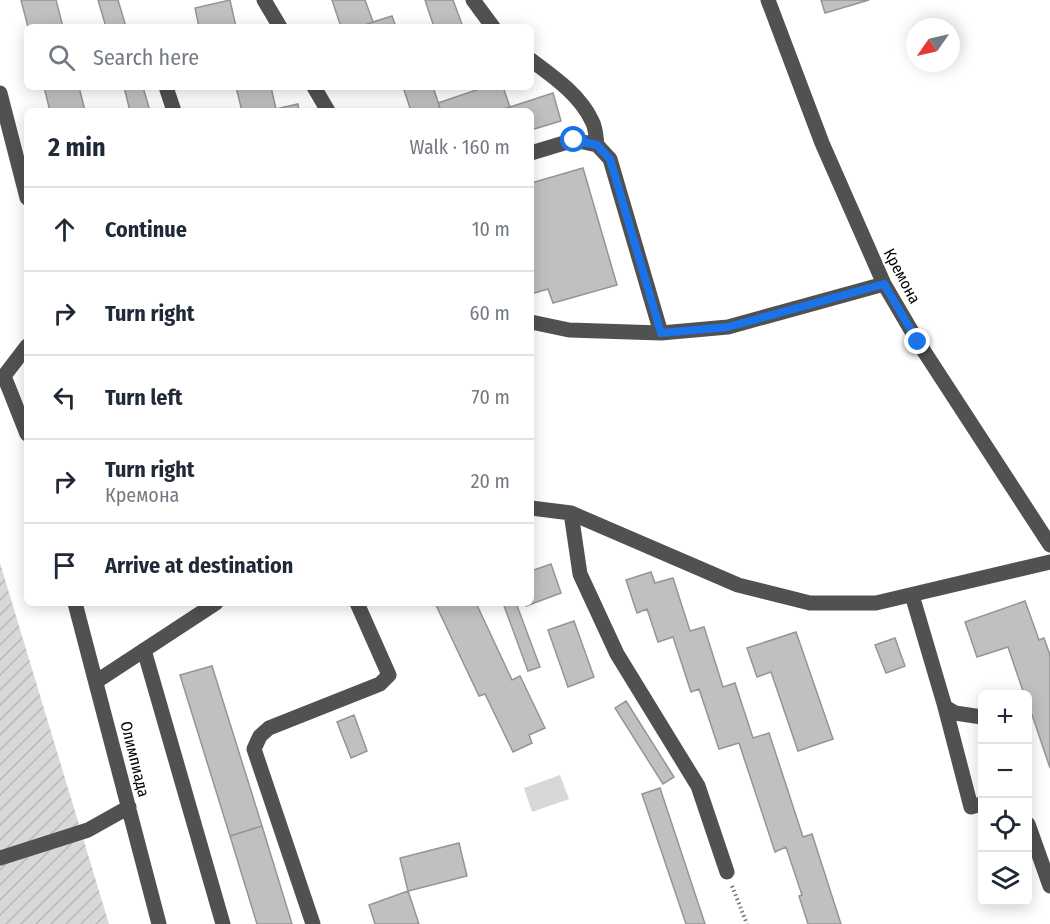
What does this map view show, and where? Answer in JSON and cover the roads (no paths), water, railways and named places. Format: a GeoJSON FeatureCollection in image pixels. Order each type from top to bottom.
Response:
{"type":"FeatureCollection","features":[{"type":"Feature","properties":{"kind":"street"},"geometry":{"type":"LineString","coordinates":[[264,0],[278,24]]}},
{"type":"Feature","properties":{"kind":"street"},"geometry":{"type":"LineString","coordinates":[[473,0],[491,24]]}},
{"type":"Feature","properties":{"kind":"street","name":"Кремона"},"geometry":{"type":"LineString","coordinates":[[768,0],[822,142],[884,284],[918,342],[1050,545]]}},
{"type":"Feature","properties":{"kind":"street"},"geometry":{"type":"LineString","coordinates":[[534,62],[558,80],[583,106],[594,123],[597,145]]}},
{"type":"Feature","properties":{"kind":"street"},"geometry":{"type":"LineString","coordinates":[[167,90],[173,108]]}},
{"type":"Feature","properties":{"kind":"street"},"geometry":{"type":"LineString","coordinates":[[316,90],[326,108]]}},
{"type":"Feature","properties":{"kind":"street"},"geometry":{"type":"LineString","coordinates":[[0,93],[24,186]]}},
{"type":"Feature","properties":{"kind":"street"},"geometry":{"type":"LineString","coordinates":[[534,152],[574,140],[597,145],[610,159],[661,333]]}},
{"type":"Feature","properties":{"kind":"street"},"geometry":{"type":"LineString","coordinates":[[534,323],[569,330],[661,333],[728,327],[884,284]]}},
{"type":"Feature","properties":{"kind":"street"},"geometry":{"type":"LineString","coordinates":[[24,350],[4,376],[24,426]]}},
{"type":"Feature","properties":{"kind":"street"},"geometry":{"type":"LineString","coordinates":[[534,508],[571,513],[738,585],[810,603],[876,603],[1050,562]]}},
{"type":"Feature","properties":{"kind":"street"},"geometry":{"type":"LineString","coordinates":[[571,513],[580,574],[617,654],[698,786],[727,872]]}},
{"type":"Feature","properties":{"kind":"street"},"geometry":{"type":"LineString","coordinates":[[912,595],[945,706],[971,807],[978,805]]}},
{"type":"Feature","properties":{"kind":"street","name":"Олимпиада"},"geometry":{"type":"LineString","coordinates":[[76,606],[159,924]]}},
{"type":"Feature","properties":{"kind":"street"},"geometry":{"type":"LineString","coordinates":[[97,681],[211,606]]}},
{"type":"Feature","properties":{"kind":"street"},"geometry":{"type":"LineString","coordinates":[[313,924],[254,749],[260,736],[269,728],[380,684],[387,678],[388,675],[358,606]]}},
{"type":"Feature","properties":{"kind":"street"},"geometry":{"type":"LineString","coordinates":[[144,650],[223,924]]}},
{"type":"Feature","properties":{"kind":"street"},"geometry":{"type":"LineString","coordinates":[[945,706],[955,713],[978,716]]}},
{"type":"Feature","properties":{"kind":"street"},"geometry":{"type":"LineString","coordinates":[[0,858],[88,830],[129,807]]}},
{"type":"Feature","properties":{"kind":"street"},"geometry":{"type":"LineString","coordinates":[[1032,835],[1050,886]]}}]}
